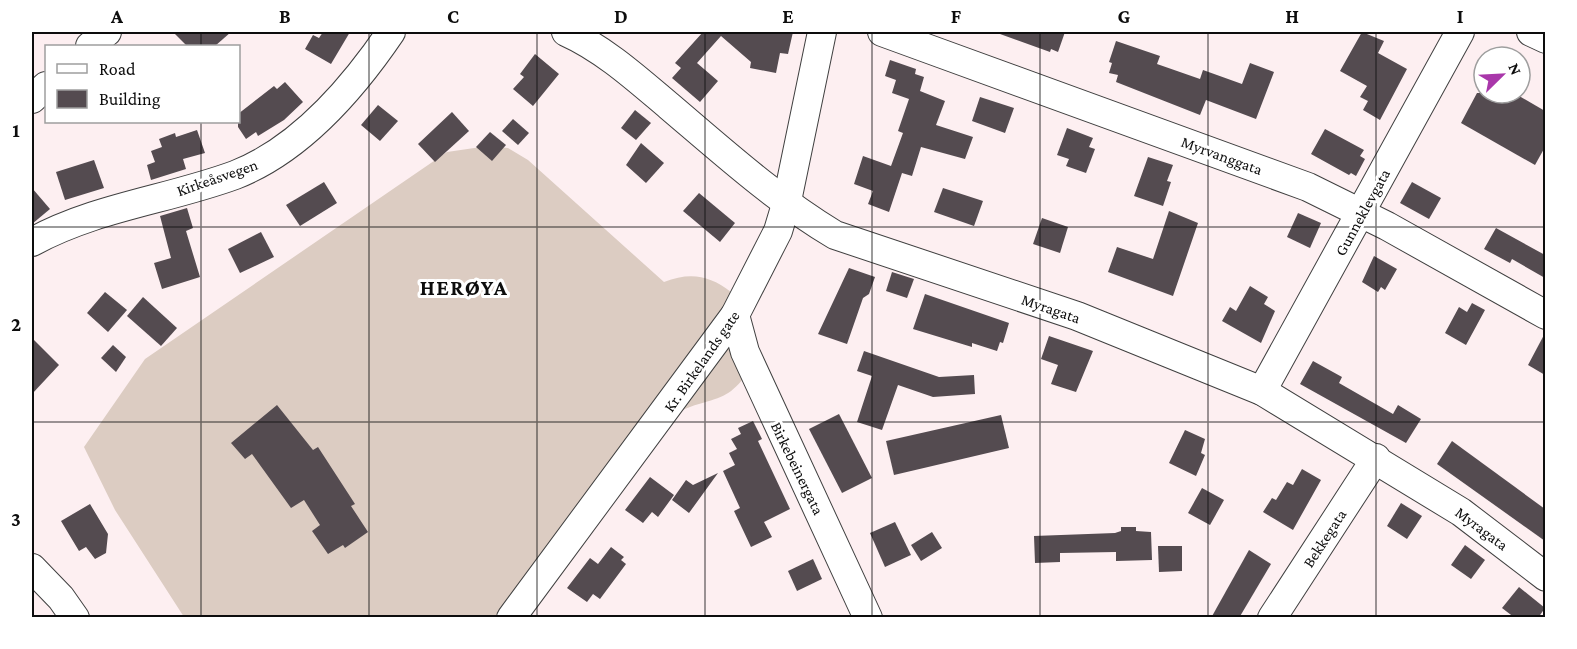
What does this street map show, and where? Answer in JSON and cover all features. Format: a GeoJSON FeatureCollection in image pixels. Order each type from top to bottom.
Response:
{"type":"FeatureCollection","features":[{"type":"Feature","properties":{"kind":"street"},"geometry":{"type":"LineString","coordinates":[[91,45],[107,32]]}},
{"type":"Feature","properties":{"kind":"street","name":"Kirkeåsvegen"},"geometry":{"type":"LineString","coordinates":[[32,242],[69,223],[219,180],[266,160],[298,137],[326,110],[375,55],[391,32]]}},
{"type":"Feature","properties":{"kind":"street","name":"Myragata"},"geometry":{"type":"LineString","coordinates":[[566,32],[611,59],[740,166],[810,220],[835,235],[1077,316],[1262,391],[1376,458],[1461,512],[1545,577]]}},
{"type":"Feature","properties":{"kind":"street","name":"Kr. Birkelands gate"},"geometry":{"type":"LineString","coordinates":[[511,618],[735,315],[778,231],[787,201],[822,32]]}},
{"type":"Feature","properties":{"kind":"street","name":"Myrvanggata"},"geometry":{"type":"LineString","coordinates":[[882,32],[1308,187],[1362,212],[1545,315]]}},
{"type":"Feature","properties":{"kind":"street","name":"Gunneklevgata"},"geometry":{"type":"LineString","coordinates":[[1262,391],[1460,32]]}},
{"type":"Feature","properties":{"kind":"street"},"geometry":{"type":"LineString","coordinates":[[1531,32],[1545,39]]}},
{"type":"Feature","properties":{"kind":"street"},"geometry":{"type":"LineString","coordinates":[[32,99],[45,87]]}},
{"type":"Feature","properties":{"kind":"street","name":"Birkebeinergata"},"geometry":{"type":"LineString","coordinates":[[735,315],[745,352],[868,618]]}},
{"type":"Feature","properties":{"kind":"street","name":"Bekkegata"},"geometry":{"type":"LineString","coordinates":[[1272,618],[1376,458]]}},
{"type":"Feature","properties":{"kind":"street"},"geometry":{"type":"LineString","coordinates":[[32,568],[61,598],[75,618]]}},
{"type":"Feature","properties":{"kind":"shaded area"},"geometry":{"type":"Polygon","coordinates":[[[488,146],[508,148],[528,160],[664,282],[682,277],[699,277],[715,282],[731,292],[747,374],[736,387],[726,394],[663,420],[522,617],[184,617],[115,510],[84,447],[145,359],[447,152],[488,146]]]}},
{"type":"Feature","properties":{"kind":"building"},"geometry":{"type":"Polygon","coordinates":[[[173,32],[231,32],[216,45],[186,45],[173,32]]]}},
{"type":"Feature","properties":{"kind":"building"},"geometry":{"type":"Polygon","coordinates":[[[323,32],[350,32],[331,64],[305,49],[313,35],[319,38],[323,32]]]}},
{"type":"Feature","properties":{"kind":"building"},"geometry":{"type":"Polygon","coordinates":[[[703,32],[793,32],[788,54],[780,53],[776,73],[750,68],[751,62],[721,36],[697,63],[718,81],[700,102],[672,78],[681,68],[675,63],[703,32]]]}},
{"type":"Feature","properties":{"kind":"building"},"geometry":{"type":"Polygon","coordinates":[[[1000,32],[1065,32],[1058,52],[1051,49],[1050,52],[1000,34],[1000,32]]]}},
{"type":"Feature","properties":{"kind":"building"},"geometry":{"type":"Polygon","coordinates":[[[1362,32],[1384,41],[1378,53],[1407,69],[1380,120],[1363,110],[1368,101],[1360,97],[1367,86],[1340,71],[1362,32]]]}},
{"type":"Feature","properties":{"kind":"building"},"geometry":{"type":"Polygon","coordinates":[[[1116,41],[1160,56],[1157,64],[1200,79],[1203,70],[1242,84],[1250,63],[1274,72],[1256,119],[1206,100],[1200,115],[1116,82],[1118,75],[1109,73],[1112,63],[1109,62],[1116,41]]]}},
{"type":"Feature","properties":{"kind":"building"},"geometry":{"type":"Polygon","coordinates":[[[535,54],[559,74],[533,106],[513,89],[524,77],[520,74],[535,54]]]}},
{"type":"Feature","properties":{"kind":"building"},"geometry":{"type":"Polygon","coordinates":[[[890,60],[916,69],[915,74],[924,77],[920,91],[945,101],[936,125],[973,137],[965,159],[921,147],[912,176],[902,173],[889,212],[868,204],[873,191],[854,184],[863,156],[891,166],[903,133],[898,131],[909,99],[892,93],[896,80],[885,76],[890,60]]]}},
{"type":"Feature","properties":{"kind":"building"},"geometry":{"type":"Polygon","coordinates":[[[285,82],[303,102],[284,120],[258,136],[256,132],[246,139],[238,127],[240,112],[274,86],[277,89],[285,82]]]}},
{"type":"Feature","properties":{"kind":"building"},"geometry":{"type":"Polygon","coordinates":[[[980,97],[1014,108],[1005,133],[972,121],[980,97]]]}},
{"type":"Feature","properties":{"kind":"building"},"geometry":{"type":"Polygon","coordinates":[[[1472,102],[1472,105],[1532,103],[1545,111],[1545,147],[1535,165],[1461,123],[1472,102]]]}},
{"type":"Feature","properties":{"kind":"building"},"geometry":{"type":"Polygon","coordinates":[[[378,105],[398,121],[380,141],[361,125],[378,105]]]}},
{"type":"Feature","properties":{"kind":"building"},"geometry":{"type":"Polygon","coordinates":[[[635,110],[651,123],[636,140],[621,128],[635,110]]]}},
{"type":"Feature","properties":{"kind":"building"},"geometry":{"type":"Polygon","coordinates":[[[452,112],[469,131],[435,162],[418,144],[452,112]]]}},
{"type":"Feature","properties":{"kind":"building"},"geometry":{"type":"Polygon","coordinates":[[[513,119],[529,133],[518,145],[502,131],[513,119]]]}},
{"type":"Feature","properties":{"kind":"building"},"geometry":{"type":"Polygon","coordinates":[[[1067,128],[1093,138],[1089,147],[1095,149],[1086,173],[1066,166],[1069,159],[1057,155],[1067,128]]]}},
{"type":"Feature","properties":{"kind":"building"},"geometry":{"type":"Polygon","coordinates":[[[1325,129],[1364,150],[1360,156],[1365,159],[1356,176],[1351,173],[1349,175],[1311,154],[1325,129]]]}},
{"type":"Feature","properties":{"kind":"building"},"geometry":{"type":"Polygon","coordinates":[[[197,130],[205,153],[183,159],[186,169],[151,180],[147,165],[155,162],[151,151],[162,147],[159,139],[175,133],[176,137],[197,130]]]}},
{"type":"Feature","properties":{"kind":"building"},"geometry":{"type":"Polygon","coordinates":[[[490,132],[506,145],[492,161],[476,147],[490,132]]]}},
{"type":"Feature","properties":{"kind":"building"},"geometry":{"type":"Polygon","coordinates":[[[641,143],[664,163],[646,183],[626,165],[641,143]]]}},
{"type":"Feature","properties":{"kind":"building"},"geometry":{"type":"Polygon","coordinates":[[[1148,157],[1173,165],[1167,181],[1171,182],[1163,206],[1134,196],[1148,157]]]}},
{"type":"Feature","properties":{"kind":"building"},"geometry":{"type":"Polygon","coordinates":[[[94,160],[104,188],[65,200],[56,172],[94,160]]]}},
{"type":"Feature","properties":{"kind":"building"},"geometry":{"type":"Polygon","coordinates":[[[324,182],[337,203],[300,226],[286,205],[324,182]]]}},
{"type":"Feature","properties":{"kind":"building"},"geometry":{"type":"Polygon","coordinates":[[[1412,182],[1441,198],[1429,219],[1400,203],[1412,182]]]}},
{"type":"Feature","properties":{"kind":"building"},"geometry":{"type":"Polygon","coordinates":[[[32,188],[50,209],[32,224],[32,188]]]}},
{"type":"Feature","properties":{"kind":"building"},"geometry":{"type":"Polygon","coordinates":[[[943,188],[983,201],[974,226],[934,212],[943,188]]]}},
{"type":"Feature","properties":{"kind":"building"},"geometry":{"type":"Polygon","coordinates":[[[699,193],[735,223],[720,242],[683,211],[699,193]]]}},
{"type":"Feature","properties":{"kind":"building"},"geometry":{"type":"Polygon","coordinates":[[[187,208],[193,228],[186,231],[200,277],[162,289],[154,263],[171,258],[160,216],[187,208]]]}},
{"type":"Feature","properties":{"kind":"building"},"geometry":{"type":"Polygon","coordinates":[[[1169,211],[1198,223],[1173,296],[1108,272],[1117,247],[1153,259],[1169,211]]]}},
{"type":"Feature","properties":{"kind":"building"},"geometry":{"type":"Polygon","coordinates":[[[1298,213],[1321,223],[1310,248],[1287,237],[1298,213]]]}},
{"type":"Feature","properties":{"kind":"building"},"geometry":{"type":"Polygon","coordinates":[[[1042,218],[1068,227],[1060,253],[1033,244],[1042,218]]]}},
{"type":"Feature","properties":{"kind":"building"},"geometry":{"type":"Polygon","coordinates":[[[1496,228],[1545,255],[1545,278],[1512,259],[1510,263],[1484,249],[1496,228]]]}},
{"type":"Feature","properties":{"kind":"building"},"geometry":{"type":"Polygon","coordinates":[[[261,232],[274,257],[240,273],[228,249],[261,232]]]}},
{"type":"Feature","properties":{"kind":"building"},"geometry":{"type":"Polygon","coordinates":[[[1374,256],[1397,269],[1385,290],[1381,287],[1378,292],[1362,282],[1374,256]]]}},
{"type":"Feature","properties":{"kind":"building"},"geometry":{"type":"Polygon","coordinates":[[[849,268],[875,277],[869,294],[863,298],[847,344],[818,334],[849,268]]]}},
{"type":"Feature","properties":{"kind":"building"},"geometry":{"type":"Polygon","coordinates":[[[892,272],[914,279],[907,298],[886,291],[892,272]]]}},
{"type":"Feature","properties":{"kind":"building"},"geometry":{"type":"Polygon","coordinates":[[[1250,286],[1268,297],[1264,304],[1275,311],[1261,343],[1222,321],[1230,307],[1236,311],[1250,286]]]}},
{"type":"Feature","properties":{"kind":"building"},"geometry":{"type":"Polygon","coordinates":[[[105,292],[127,310],[108,332],[87,313],[105,292]]]}},
{"type":"Feature","properties":{"kind":"building"},"geometry":{"type":"Polygon","coordinates":[[[925,294],[1009,323],[1003,343],[1000,342],[997,351],[972,343],[972,347],[913,329],[925,294]]]}},
{"type":"Feature","properties":{"kind":"building"},"geometry":{"type":"Polygon","coordinates":[[[143,297],[177,328],[161,346],[127,316],[143,297]]]}},
{"type":"Feature","properties":{"kind":"building"},"geometry":{"type":"Polygon","coordinates":[[[1472,303],[1485,310],[1466,345],[1445,333],[1459,307],[1467,312],[1472,303]]]}},
{"type":"Feature","properties":{"kind":"building"},"geometry":{"type":"Polygon","coordinates":[[[1545,333],[1545,375],[1528,365],[1545,333]]]}},
{"type":"Feature","properties":{"kind":"building"},"geometry":{"type":"Polygon","coordinates":[[[1049,336],[1093,351],[1076,392],[1051,384],[1058,365],[1041,359],[1049,336]]]}},
{"type":"Feature","properties":{"kind":"building"},"geometry":{"type":"Polygon","coordinates":[[[32,338],[59,365],[32,394],[32,338]]]}},
{"type":"Feature","properties":{"kind":"building"},"geometry":{"type":"Polygon","coordinates":[[[113,345],[126,357],[116,372],[101,358],[113,345]]]}},
{"type":"Feature","properties":{"kind":"building"},"geometry":{"type":"Polygon","coordinates":[[[864,351],[939,377],[974,375],[975,394],[933,397],[898,385],[882,430],[857,422],[872,376],[857,371],[864,351]]]}},
{"type":"Feature","properties":{"kind":"building"},"geometry":{"type":"Polygon","coordinates":[[[1313,361],[1342,377],[1339,383],[1393,414],[1398,405],[1421,419],[1406,443],[1300,384],[1313,361]]]}},
{"type":"Feature","properties":{"kind":"building"},"geometry":{"type":"Polygon","coordinates":[[[277,405],[313,450],[318,447],[355,504],[351,506],[368,532],[345,548],[343,545],[328,554],[312,531],[320,525],[304,500],[291,508],[252,454],[245,459],[231,443],[277,405]]]}},
{"type":"Feature","properties":{"kind":"building"},"geometry":{"type":"Polygon","coordinates":[[[839,414],[872,478],[842,493],[809,429],[839,414]]]}},
{"type":"Feature","properties":{"kind":"building"},"geometry":{"type":"Polygon","coordinates":[[[1001,415],[1009,448],[894,475],[886,441],[1001,415]]]}},
{"type":"Feature","properties":{"kind":"building"},"geometry":{"type":"Polygon","coordinates":[[[753,421],[762,439],[758,441],[790,509],[764,522],[772,537],[751,547],[734,511],[740,508],[723,471],[735,465],[729,453],[737,449],[731,439],[741,434],[738,428],[753,421]]]}},
{"type":"Feature","properties":{"kind":"building"},"geometry":{"type":"Polygon","coordinates":[[[1185,430],[1205,439],[1201,453],[1205,455],[1196,476],[1169,463],[1185,430]]]}},
{"type":"Feature","properties":{"kind":"building"},"geometry":{"type":"Polygon","coordinates":[[[1452,441],[1545,509],[1545,541],[1437,464],[1452,441]]]}},
{"type":"Feature","properties":{"kind":"building"},"geometry":{"type":"Polygon","coordinates":[[[1302,469],[1321,480],[1293,530],[1263,512],[1272,498],[1276,500],[1287,482],[1293,485],[1302,469]]]}},
{"type":"Feature","properties":{"kind":"building"},"geometry":{"type":"Polygon","coordinates":[[[718,473],[689,513],[672,500],[686,480],[693,485],[718,473]]]}},
{"type":"Feature","properties":{"kind":"building"},"geometry":{"type":"Polygon","coordinates":[[[650,477],[674,495],[658,517],[652,512],[643,523],[625,510],[650,477]]]}},
{"type":"Feature","properties":{"kind":"building"},"geometry":{"type":"Polygon","coordinates":[[[1202,488],[1224,500],[1210,525],[1188,513],[1202,488]]]}},
{"type":"Feature","properties":{"kind":"building"},"geometry":{"type":"Polygon","coordinates":[[[1401,503],[1422,516],[1407,539],[1387,526],[1401,503]]]}},
{"type":"Feature","properties":{"kind":"building"},"geometry":{"type":"Polygon","coordinates":[[[90,504],[108,534],[106,553],[95,559],[86,547],[79,551],[61,521],[90,504]]]}},
{"type":"Feature","properties":{"kind":"building"},"geometry":{"type":"Polygon","coordinates":[[[895,522],[911,555],[885,567],[870,533],[895,522]]]}},
{"type":"Feature","properties":{"kind":"building"},"geometry":{"type":"Polygon","coordinates":[[[1121,527],[1136,527],[1136,531],[1151,532],[1152,560],[1116,561],[1116,552],[1060,553],[1060,562],[1035,563],[1034,536],[1115,533],[1121,531],[1121,527]]]}},
{"type":"Feature","properties":{"kind":"building"},"geometry":{"type":"Polygon","coordinates":[[[932,532],[942,548],[921,561],[911,545],[932,532]]]}},
{"type":"Feature","properties":{"kind":"building"},"geometry":{"type":"Polygon","coordinates":[[[1465,545],[1485,560],[1471,579],[1451,565],[1465,545]]]}},
{"type":"Feature","properties":{"kind":"building"},"geometry":{"type":"Polygon","coordinates":[[[1158,546],[1182,546],[1182,571],[1159,572],[1158,546]]]}},
{"type":"Feature","properties":{"kind":"building"},"geometry":{"type":"Polygon","coordinates":[[[611,547],[624,557],[621,560],[626,564],[600,599],[593,594],[587,602],[567,588],[590,558],[598,564],[611,547]]]}},
{"type":"Feature","properties":{"kind":"building"},"geometry":{"type":"Polygon","coordinates":[[[1249,550],[1271,564],[1239,618],[1211,618],[1249,550]]]}},
{"type":"Feature","properties":{"kind":"building"},"geometry":{"type":"Polygon","coordinates":[[[813,559],[822,579],[797,591],[788,571],[813,559]]]}},
{"type":"Feature","properties":{"kind":"building"},"geometry":{"type":"Polygon","coordinates":[[[1519,587],[1545,608],[1538,618],[1515,618],[1502,608],[1519,587]]]}},
{"type":"Feature","properties":{"kind":"district","name":"HERØYA"},"geometry":{"type":"Point","coordinates":[464,287]}}]}
